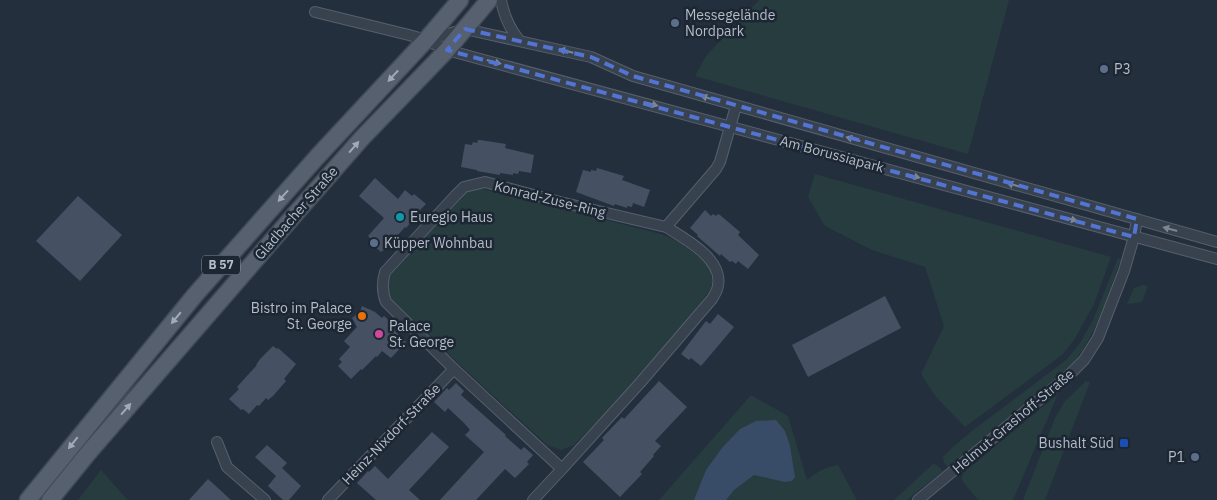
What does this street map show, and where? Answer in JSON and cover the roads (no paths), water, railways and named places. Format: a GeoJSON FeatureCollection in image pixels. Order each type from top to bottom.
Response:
{"type":"FeatureCollection","features":[{"type":"Feature","properties":{"kind":"main road","name":"Gladbacher Straße"},"geometry":{"type":"LineString","coordinates":[[28,500],[195,294],[311,164],[426,40],[460,0]]}},
{"type":"Feature","properties":{"kind":"main road","name":"Gladbacher Straße"},"geometry":{"type":"LineString","coordinates":[[50,500],[231,287],[362,138],[466,29],[489,0]]}},
{"type":"Feature","properties":{"kind":"street"},"geometry":{"type":"LineString","coordinates":[[501,0],[502,9],[508,24],[519,40]]}},
{"type":"Feature","properties":{"kind":"street","name":"Am Borussiapark"},"geometry":{"type":"LineString","coordinates":[[315,12],[409,35],[426,40],[447,50],[1217,259]]}},
{"type":"Feature","properties":{"kind":"street","name":"Am Borussiapark"},"geometry":{"type":"LineString","coordinates":[[466,29],[591,57],[633,76],[1217,242]]}},
{"type":"Feature","properties":{"kind":"street"},"geometry":{"type":"LineString","coordinates":[[426,40],[466,29]]}},
{"type":"Feature","properties":{"kind":"street"},"geometry":{"type":"LineString","coordinates":[[666,227],[716,169],[720,162],[736,106]]}},
{"type":"Feature","properties":{"kind":"street","name":"Konrad-Zuse-Ring"},"geometry":{"type":"LineString","coordinates":[[533,500],[562,469],[640,383],[712,300],[716,293],[718,280],[713,263],[695,245],[666,227],[485,182],[464,187],[385,272],[382,281],[383,296],[386,302],[454,369],[562,469]]}},
{"type":"Feature","properties":{"kind":"street","name":"Helmut-Grashoff-Straße"},"geometry":{"type":"LineString","coordinates":[[918,500],[1068,376],[1084,360],[1098,338],[1124,271],[1137,219]]}},
{"type":"Feature","properties":{"kind":"street","name":"Heinz-Nixdorf-Straße"},"geometry":{"type":"LineString","coordinates":[[328,500],[454,369]]}},
{"type":"Feature","properties":{"kind":"street"},"geometry":{"type":"LineString","coordinates":[[216,442],[227,467],[265,500]]}},
{"type":"Feature","properties":{"kind":"water"},"geometry":{"type":"Polygon","coordinates":[[[776,420],[785,431],[790,446],[795,477],[792,481],[785,482],[754,475],[734,490],[726,500],[694,500],[706,470],[722,448],[740,429],[756,421],[776,420]]]}},
{"type":"Feature","properties":{"kind":"place","name":"Messegelände Nordpark"},"geometry":{"type":"Point","coordinates":[675,23]}},
{"type":"Feature","properties":{"kind":"place","name":"P3"},"geometry":{"type":"Point","coordinates":[1104,69]}},
{"type":"Feature","properties":{"kind":"place","name":"Euregio Haus"},"geometry":{"type":"Point","coordinates":[400,217]}},
{"type":"Feature","properties":{"kind":"place","name":"Küpper Wohnbau"},"geometry":{"type":"Point","coordinates":[374,243]}},
{"type":"Feature","properties":{"kind":"place","name":"Bistro im Palace St. George"},"geometry":{"type":"Point","coordinates":[362,316]}},
{"type":"Feature","properties":{"kind":"place","name":"Palace St. George"},"geometry":{"type":"Point","coordinates":[379,334]}},
{"type":"Feature","properties":{"kind":"place","name":"Bushalt Süd"},"geometry":{"type":"Point","coordinates":[1124,443]}},
{"type":"Feature","properties":{"kind":"place","name":"P1"},"geometry":{"type":"Point","coordinates":[1195,457]}}]}
